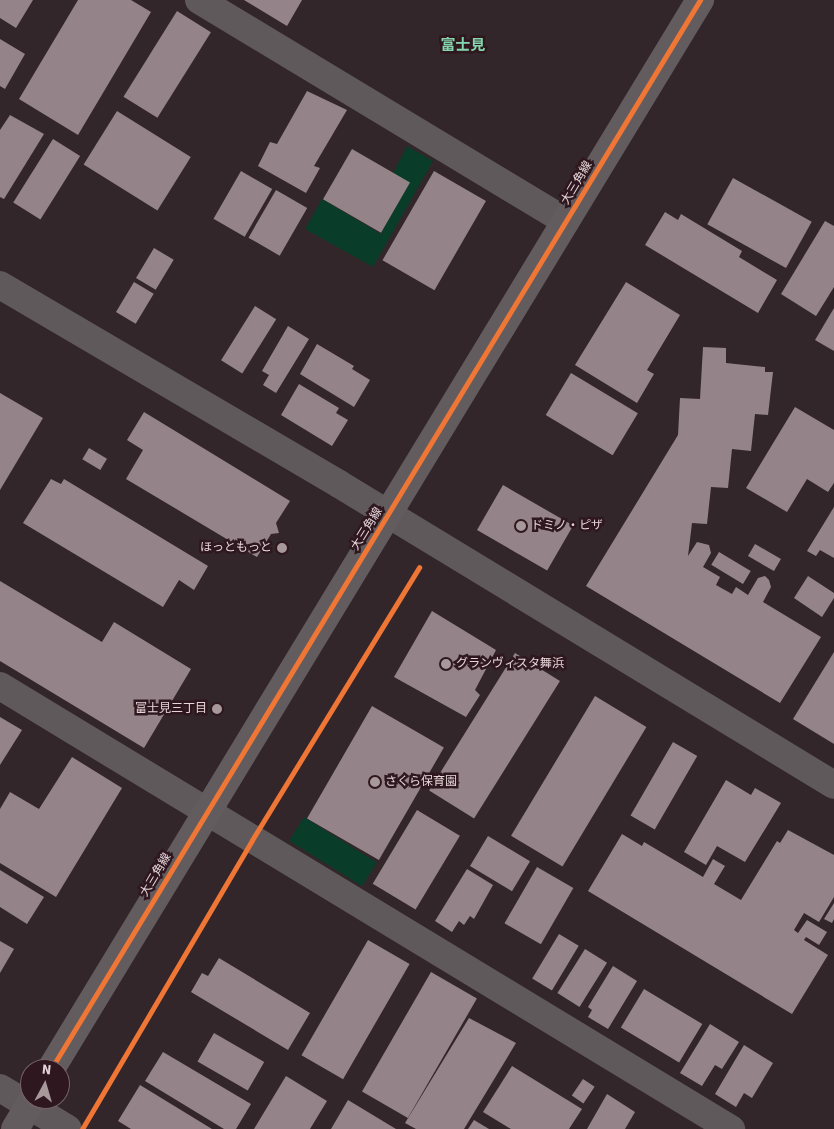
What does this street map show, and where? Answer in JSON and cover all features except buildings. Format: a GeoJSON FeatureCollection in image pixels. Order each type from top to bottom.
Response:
{"type":"FeatureCollection","features":[{"type":"Feature","properties":{"kind":"street"},"geometry":{"type":"LineString","coordinates":[[199,0],[566,221]]}},
{"type":"Feature","properties":{"kind":"street","name":"大三角線"},"geometry":{"type":"LineString","coordinates":[[57,1059],[700,0]]}},
{"type":"Feature","properties":{"kind":"street"},"geometry":{"type":"LineString","coordinates":[[0,285],[388,514],[834,785]]}},
{"type":"Feature","properties":{"kind":"street"},"geometry":{"type":"LineString","coordinates":[[0,686],[731,1129]]}},
{"type":"Feature","properties":{"kind":"street"},"geometry":{"type":"LineString","coordinates":[[0,1088],[20,1097]]}},
{"type":"Feature","properties":{"kind":"street"},"geometry":{"type":"LineString","coordinates":[[15,1129],[27,1109]]}},
{"type":"Feature","properties":{"kind":"street"},"geometry":{"type":"LineString","coordinates":[[41,1109],[68,1129]]}},
{"type":"Feature","properties":{"kind":"green space"},"geometry":{"type":"Polygon","coordinates":[[[407,146],[433,161],[373,267],[305,229],[322,199],[381,234],[393,173],[407,146]]]}},
{"type":"Feature","properties":{"kind":"green space"},"geometry":{"type":"Polygon","coordinates":[[[304,817],[377,863],[362,886],[289,841],[304,817]]]}},
{"type":"Feature","properties":{"kind":"cycle path"},"geometry":{"type":"LineString","coordinates":[[57,1059],[700,0]]}},
{"type":"Feature","properties":{"kind":"cycle path"},"geometry":{"type":"LineString","coordinates":[[82,1129],[252,840],[419,567]]}},
{"type":"Feature","properties":{"kind":"place","name":"ドミノ・ピザ"},"geometry":{"type":"Point","coordinates":[521,526]}},
{"type":"Feature","properties":{"kind":"place","name":"ほっともっと"},"geometry":{"type":"Point","coordinates":[282,548]}},
{"type":"Feature","properties":{"kind":"place","name":"グランヴィスタ舞浜"},"geometry":{"type":"Point","coordinates":[446,664]}},
{"type":"Feature","properties":{"kind":"place","name":"富士見三丁目"},"geometry":{"type":"Point","coordinates":[217,709]}},
{"type":"Feature","properties":{"kind":"place","name":"さくら保育園"},"geometry":{"type":"Point","coordinates":[375,782]}},
{"type":"Feature","properties":{"kind":"district","name":"富士見"},"geometry":{"type":"Point","coordinates":[463,46]}}]}
